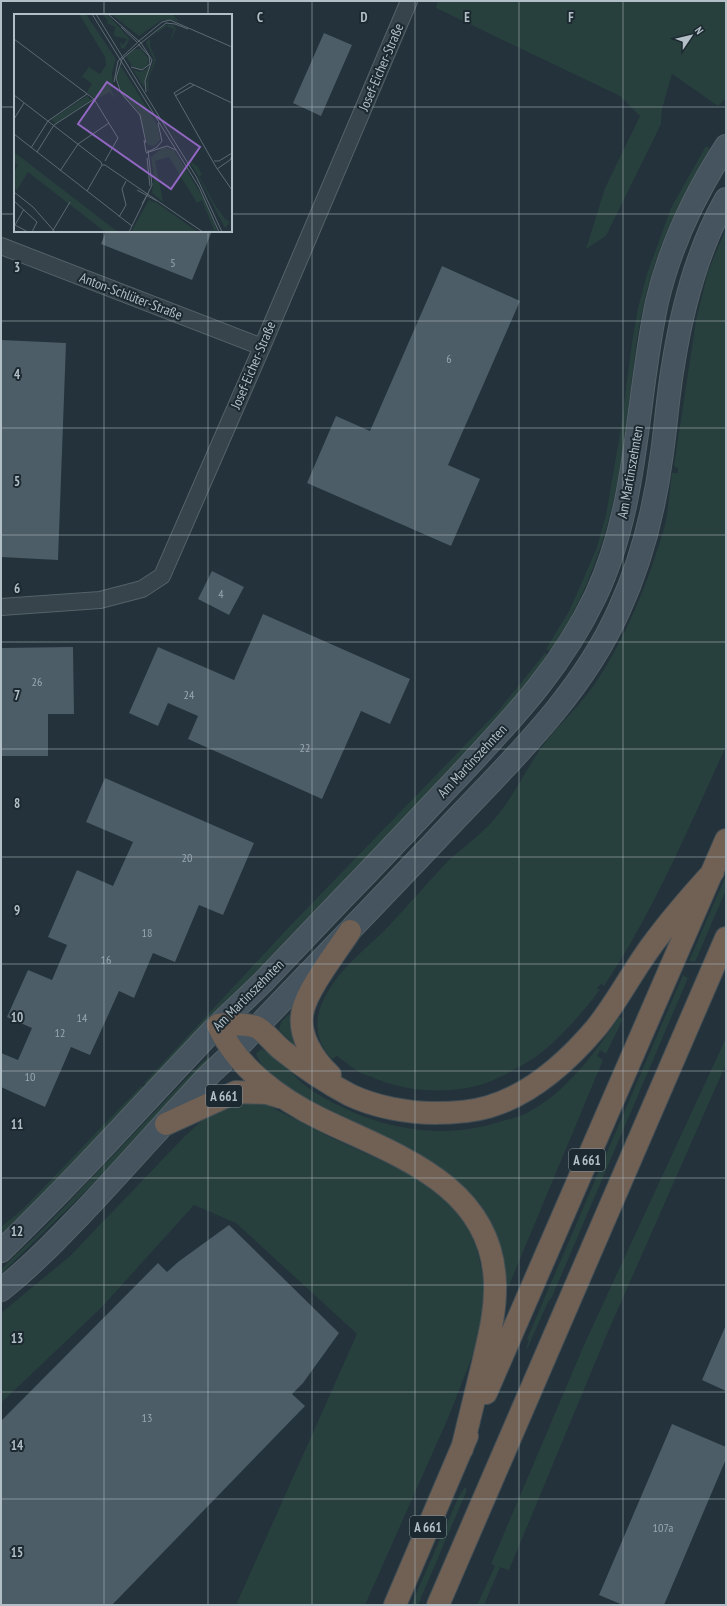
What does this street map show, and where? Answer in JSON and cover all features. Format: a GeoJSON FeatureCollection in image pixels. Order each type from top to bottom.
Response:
{"type":"FeatureCollection","features":[{"type":"Feature","properties":{"kind":"highway","name":"A 661"},"geometry":{"type":"LineString","coordinates":[[395,1605],[726,840]]}},
{"type":"Feature","properties":{"kind":"highway","name":"A 661"},"geometry":{"type":"LineString","coordinates":[[256,1027],[281,1049],[319,1078],[351,1095],[388,1107],[414,1113],[467,1112],[487,1108],[506,1101],[550,1073],[596,1028],[651,945],[680,908],[713,872]]}},
{"type":"Feature","properties":{"kind":"highway","name":"A 661"},"geometry":{"type":"LineString","coordinates":[[350,931],[308,997],[303,1010],[302,1023],[308,1048],[316,1061],[351,1095]]}},
{"type":"Feature","properties":{"kind":"highway","name":"A 661"},"geometry":{"type":"LineString","coordinates":[[438,1605],[726,938]]}},
{"type":"Feature","properties":{"kind":"highway"},"geometry":{"type":"LineString","coordinates":[[218,1025],[239,1024],[256,1027]]}},
{"type":"Feature","properties":{"kind":"highway","name":"A 661"},"geometry":{"type":"LineString","coordinates":[[218,1025],[224,1039],[233,1052],[259,1078],[286,1099],[320,1119],[404,1157],[424,1169],[440,1180],[459,1197],[473,1214],[484,1232],[491,1255],[496,1282],[495,1310],[462,1449]]}},
{"type":"Feature","properties":{"kind":"highway","name":"A 661"},"geometry":{"type":"LineString","coordinates":[[166,1124],[236,1092],[267,1093],[286,1099]]}},
{"type":"Feature","properties":{"kind":"main road","name":"Am Martinszehnten"},"geometry":{"type":"LineString","coordinates":[[1,1251],[48,1205],[218,1025],[268,976],[497,735],[532,696],[555,666],[575,634],[597,592],[621,523],[633,466],[647,360],[658,300],[672,249],[690,208],[726,146]]}},
{"type":"Feature","properties":{"kind":"main road","name":"Am Martinszehnten"},"geometry":{"type":"LineString","coordinates":[[1,1290],[21,1274],[56,1240],[166,1124],[210,1074],[350,931],[524,748],[576,684],[600,647],[619,612],[646,537],[662,454],[673,367],[689,286],[718,212],[726,199]]}},
{"type":"Feature","properties":{"kind":"street","name":"Josef-Eicher-Straße"},"geometry":{"type":"LineString","coordinates":[[1,607],[100,600],[142,589],[162,576],[262,347],[409,1]]}},
{"type":"Feature","properties":{"kind":"street","name":"Anton-Schlüter-Straße"},"geometry":{"type":"LineString","coordinates":[[1,246],[262,347]]}},
{"type":"Feature","properties":{"kind":"green space"},"geometry":{"type":"Polygon","coordinates":[[[438,1],[726,1],[726,98],[718,106],[672,74],[662,109],[661,124],[606,236],[586,249],[605,188],[640,116],[620,96],[436,8],[438,1]]]}},
{"type":"Feature","properties":{"kind":"green space"},"geometry":{"type":"Polygon","coordinates":[[[706,146],[710,149],[667,231],[649,283],[640,322],[620,470],[599,551],[578,602],[551,651],[546,649],[569,611],[583,580],[597,547],[606,515],[620,434],[632,343],[638,308],[647,274],[671,208],[706,146]]]}},
{"type":"Feature","properties":{"kind":"green space"},"geometry":{"type":"Polygon","coordinates":[[[726,228],[726,745],[722,755],[668,873],[638,931],[604,986],[601,984],[597,988],[600,990],[586,1008],[546,1049],[525,1064],[493,1080],[480,1085],[454,1090],[428,1090],[402,1087],[361,1073],[337,1056],[332,1059],[320,1041],[317,1022],[326,994],[350,963],[384,931],[449,860],[482,831],[503,809],[541,748],[594,685],[620,641],[641,595],[661,539],[667,515],[672,473],[678,473],[678,468],[674,466],[696,320],[708,272],[726,228]]]}},
{"type":"Feature","properties":{"kind":"green space"},"geometry":{"type":"Polygon","coordinates":[[[545,653],[548,655],[529,681],[443,778],[147,1086],[144,1083],[289,927],[498,711],[545,653]]]}},
{"type":"Feature","properties":{"kind":"green space"},"geometry":{"type":"Polygon","coordinates":[[[726,875],[726,890],[695,962],[689,961],[726,875]]]}},
{"type":"Feature","properties":{"kind":"green space"},"geometry":{"type":"Polygon","coordinates":[[[683,975],[688,978],[552,1297],[548,1302],[527,1349],[529,1340],[527,1339],[683,975]]]}},
{"type":"Feature","properties":{"kind":"green space"},"geometry":{"type":"Polygon","coordinates":[[[288,1015],[297,1015],[298,1041],[293,1044],[279,1030],[281,1022],[288,1015]]]}},
{"type":"Feature","properties":{"kind":"green space"},"geometry":{"type":"Polygon","coordinates":[[[619,1017],[623,1019],[606,1054],[600,1050],[597,1056],[603,1060],[508,1288],[495,1234],[486,1216],[460,1184],[413,1153],[343,1122],[287,1089],[262,1066],[256,1054],[261,1049],[266,1051],[276,1058],[303,1084],[315,1092],[348,1110],[369,1118],[391,1125],[413,1129],[435,1131],[457,1130],[480,1127],[517,1117],[540,1105],[578,1072],[600,1045],[619,1017]]]}},
{"type":"Feature","properties":{"kind":"green space"},"geometry":{"type":"Polygon","coordinates":[[[726,1038],[726,1064],[607,1334],[509,1570],[500,1567],[484,1605],[477,1605],[495,1566],[491,1564],[584,1345],[726,1038]]]}},
{"type":"Feature","properties":{"kind":"green space"},"geometry":{"type":"Polygon","coordinates":[[[208,1057],[211,1060],[91,1186],[1,1274],[1,1269],[47,1225],[208,1057]]]}},
{"type":"Feature","properties":{"kind":"green space"},"geometry":{"type":"Polygon","coordinates":[[[141,1086],[144,1087],[74,1163],[1,1234],[1,1227],[23,1209],[141,1086]]]}},
{"type":"Feature","properties":{"kind":"green space"},"geometry":{"type":"Polygon","coordinates":[[[243,1103],[267,1105],[427,1183],[452,1205],[468,1228],[477,1249],[485,1286],[482,1331],[449,1416],[365,1605],[236,1605],[357,1334],[236,1223],[194,1205],[101,1308],[1,1403],[1,1313],[69,1257],[184,1137],[209,1114],[243,1103]]]}},
{"type":"Feature","properties":{"kind":"green space"},"geometry":{"type":"Polygon","coordinates":[[[465,1487],[467,1490],[418,1605],[411,1605],[459,1496],[465,1487]]]}},
{"type":"Feature","properties":{"kind":"building"},"geometry":{"type":"Polygon","coordinates":[[[324,33],[352,45],[321,116],[293,103],[324,33]]]}},
{"type":"Feature","properties":{"kind":"building"},"geometry":{"type":"Polygon","coordinates":[[[106,232],[212,232],[192,280],[101,244],[106,232]]]}},
{"type":"Feature","properties":{"kind":"building"},"geometry":{"type":"Polygon","coordinates":[[[442,266],[520,301],[448,465],[480,479],[451,546],[307,483],[336,416],[370,431],[442,266]]]}},
{"type":"Feature","properties":{"kind":"building"},"geometry":{"type":"Polygon","coordinates":[[[1,340],[66,343],[58,560],[1,557],[1,340]]]}},
{"type":"Feature","properties":{"kind":"building"},"geometry":{"type":"Polygon","coordinates":[[[212,571],[244,587],[229,615],[198,599],[212,571]]]}},
{"type":"Feature","properties":{"kind":"building"},"geometry":{"type":"Polygon","coordinates":[[[263,614],[410,679],[390,724],[361,711],[322,799],[188,739],[198,716],[168,703],[158,726],[129,713],[158,647],[234,680],[263,614]]]}},
{"type":"Feature","properties":{"kind":"building"},"geometry":{"type":"Polygon","coordinates":[[[73,647],[74,714],[48,714],[48,756],[1,756],[1,648],[73,647]]]}},
{"type":"Feature","properties":{"kind":"building"},"geometry":{"type":"Polygon","coordinates":[[[105,778],[254,843],[223,915],[199,905],[175,962],[153,953],[134,998],[119,991],[90,1055],[71,1047],[45,1107],[1,1087],[1,1053],[18,1060],[32,1028],[7,1017],[28,970],[52,980],[67,945],[48,937],[77,870],[113,886],[133,842],[86,822],[105,778]]]}},
{"type":"Feature","properties":{"kind":"building"},"geometry":{"type":"Polygon","coordinates":[[[229,1225],[339,1333],[303,1383],[292,1394],[305,1406],[112,1605],[1,1605],[1,1421],[158,1263],[167,1272],[178,1262],[229,1225]]]}},
{"type":"Feature","properties":{"kind":"building"},"geometry":{"type":"Polygon","coordinates":[[[726,1325],[726,1391],[702,1380],[726,1325]]]}},
{"type":"Feature","properties":{"kind":"building"},"geometry":{"type":"Polygon","coordinates":[[[672,1424],[726,1447],[726,1459],[664,1605],[623,1605],[599,1595],[672,1424]]]}}]}
